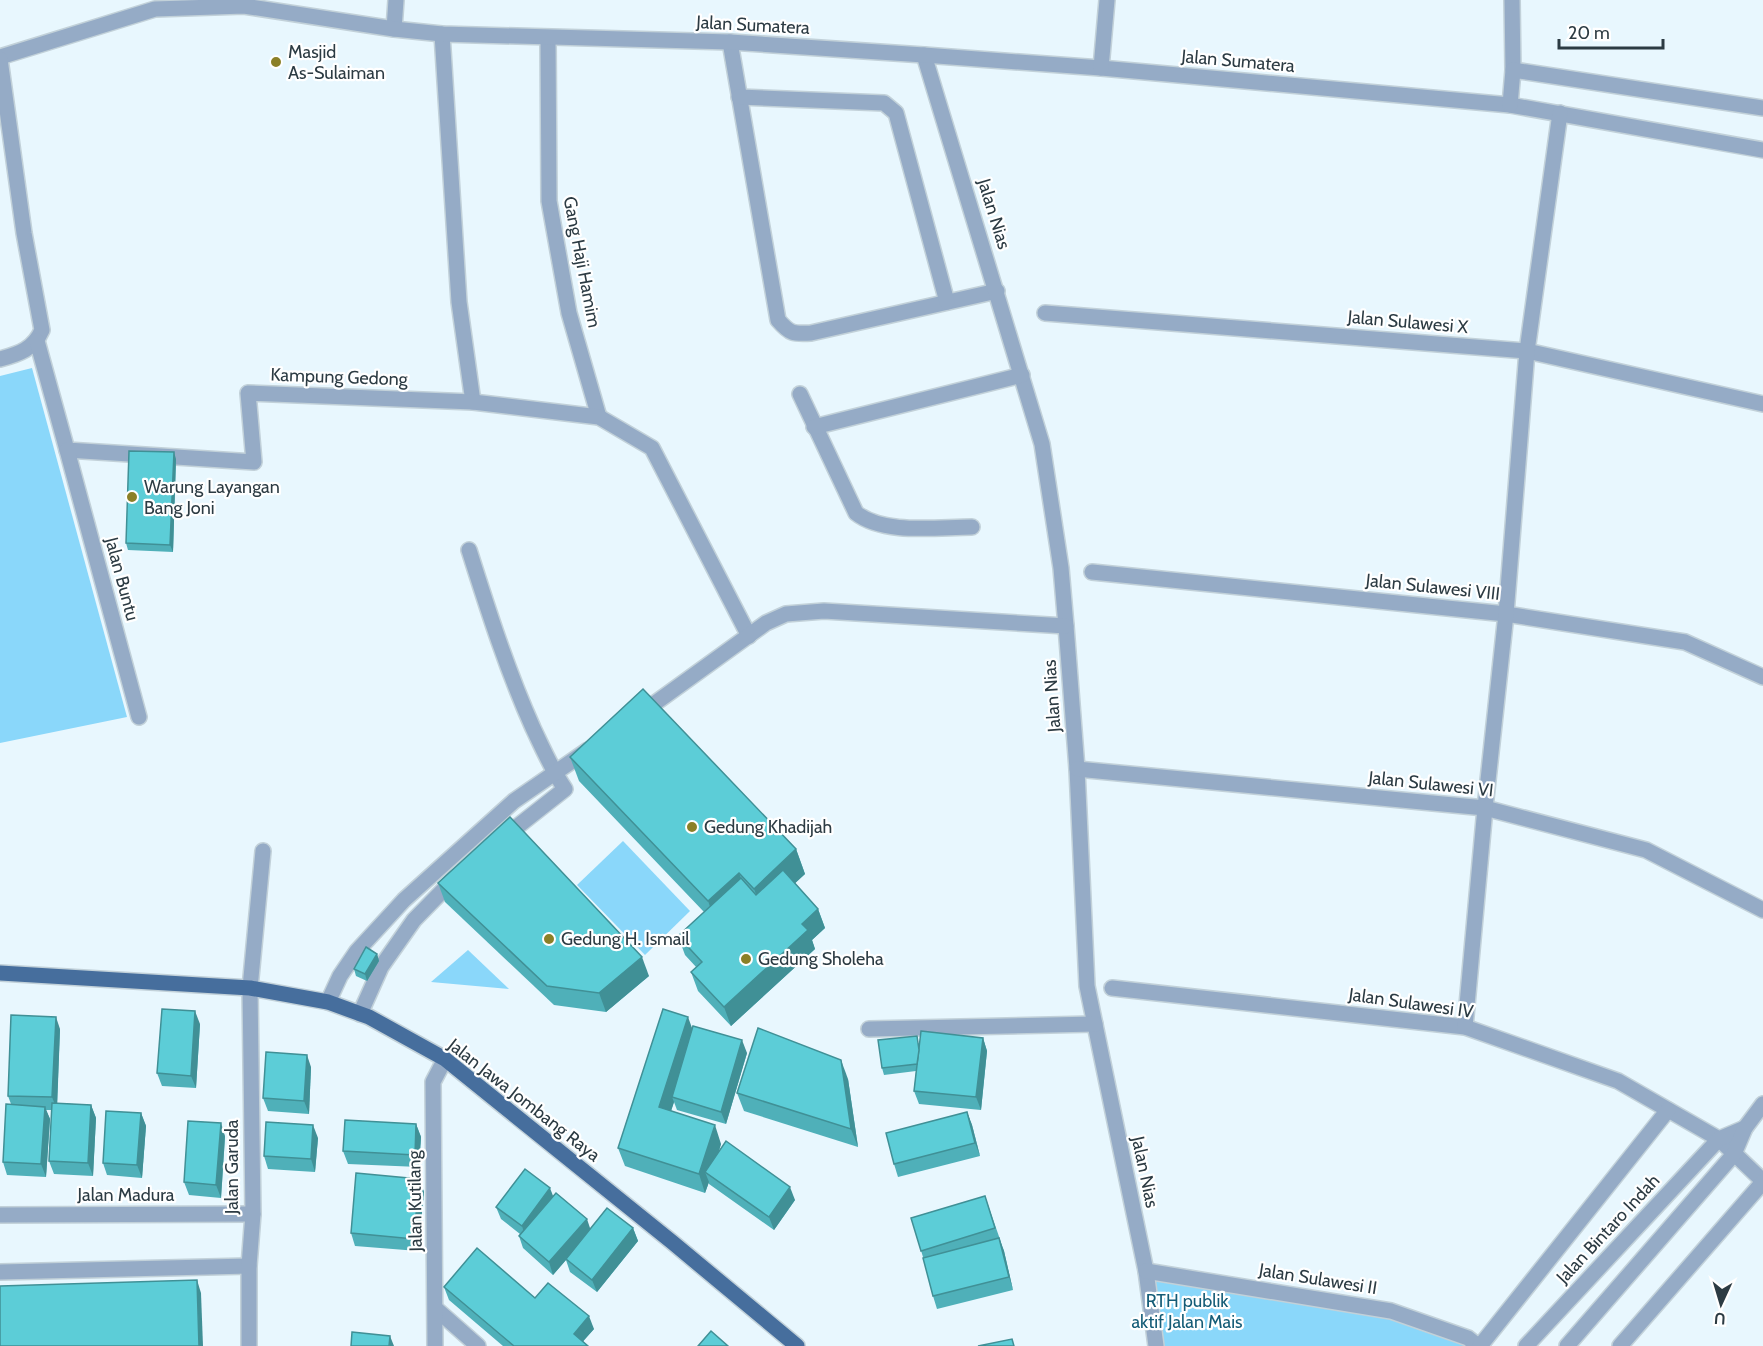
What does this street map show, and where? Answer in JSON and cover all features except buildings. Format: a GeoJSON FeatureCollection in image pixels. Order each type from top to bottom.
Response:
{"type":"FeatureCollection","features":[{"type":"Feature","properties":{"kind":"main road","name":"Jalan Jawa Jombang Raya"},"geometry":{"type":"LineString","coordinates":[[0,973],[250,988],[328,1002],[360,1014],[444,1059],[797,1346]]}},
{"type":"Feature","properties":{"kind":"street"},"geometry":{"type":"LineString","coordinates":[[394,29],[396,0]]}},
{"type":"Feature","properties":{"kind":"street"},"geometry":{"type":"LineString","coordinates":[[1101,68],[1107,0]]}},
{"type":"Feature","properties":{"kind":"street"},"geometry":{"type":"LineString","coordinates":[[1510,105],[1513,70],[1512,0]]}},
{"type":"Feature","properties":{"kind":"street","name":"Jalan Sumatera"},"geometry":{"type":"LineString","coordinates":[[0,58],[155,9],[244,3],[394,29],[442,34],[730,42],[1101,68],[1510,105],[1763,150]]}},
{"type":"Feature","properties":{"kind":"street"},"geometry":{"type":"LineString","coordinates":[[442,34],[459,302],[473,402]]}},
{"type":"Feature","properties":{"kind":"street","name":"Gang Haji Hamim"},"geometry":{"type":"LineString","coordinates":[[548,38],[549,201],[569,313],[599,417]]}},
{"type":"Feature","properties":{"kind":"street"},"geometry":{"type":"LineString","coordinates":[[730,42],[778,320],[784,327],[794,334],[811,333],[997,291]]}},
{"type":"Feature","properties":{"kind":"street","name":"Jalan Nias"},"geometry":{"type":"LineString","coordinates":[[924,55],[1042,444],[1061,568],[1066,626],[1077,769],[1087,986],[1146,1271],[1156,1346]]}},
{"type":"Feature","properties":{"kind":"street"},"geometry":{"type":"LineString","coordinates":[[0,58],[24,233],[42,330],[37,341],[20,353],[0,359]]}},
{"type":"Feature","properties":{"kind":"street"},"geometry":{"type":"LineString","coordinates":[[1513,70],[1763,108]]}},
{"type":"Feature","properties":{"kind":"street"},"geometry":{"type":"LineString","coordinates":[[739,97],[884,103],[896,113],[947,302]]}},
{"type":"Feature","properties":{"kind":"street"},"geometry":{"type":"LineString","coordinates":[[1465,1027],[1506,614],[1527,351],[1560,113]]}},
{"type":"Feature","properties":{"kind":"street","name":"Jalan Sulawesi X"},"geometry":{"type":"LineString","coordinates":[[1045,313],[1527,351],[1763,404]]}},
{"type":"Feature","properties":{"kind":"street"},"geometry":{"type":"LineString","coordinates":[[37,341],[67,450]]}},
{"type":"Feature","properties":{"kind":"street"},"geometry":{"type":"LineString","coordinates":[[814,427],[1022,375]]}},
{"type":"Feature","properties":{"kind":"street","name":"Kampung Gedong"},"geometry":{"type":"LineString","coordinates":[[67,450],[254,462],[248,393],[473,402],[599,417],[652,448],[749,636]]}},
{"type":"Feature","properties":{"kind":"street"},"geometry":{"type":"LineString","coordinates":[[800,394],[856,513],[864,520],[880,526],[972,527]]}},
{"type":"Feature","properties":{"kind":"street","name":"Jalan Buntu"},"geometry":{"type":"LineString","coordinates":[[67,450],[139,717]]}},
{"type":"Feature","properties":{"kind":"street"},"geometry":{"type":"LineString","coordinates":[[469,550],[515,687],[554,774],[565,789],[489,849]]}},
{"type":"Feature","properties":{"kind":"street","name":"Jalan Sulawesi VIII"},"geometry":{"type":"LineString","coordinates":[[1092,572],[1506,614],[1685,642],[1763,677]]}},
{"type":"Feature","properties":{"kind":"street"},"geometry":{"type":"LineString","coordinates":[[625,725],[766,623],[786,614],[824,611],[1066,626]]}},
{"type":"Feature","properties":{"kind":"street"},"geometry":{"type":"LineString","coordinates":[[328,1002],[339,976],[357,951],[404,900],[514,801],[598,743]]}},
{"type":"Feature","properties":{"kind":"street","name":"Jalan Sulawesi VI"},"geometry":{"type":"LineString","coordinates":[[1077,769],[1485,808],[1646,850],[1763,910]]}},
{"type":"Feature","properties":{"kind":"street","name":"Jalan Garuda"},"geometry":{"type":"LineString","coordinates":[[249,1346],[249,1266],[253,1214],[250,988],[262,850]]}},
{"type":"Feature","properties":{"kind":"street"},"geometry":{"type":"LineString","coordinates":[[360,1014],[381,967],[414,921],[464,870]]}},
{"type":"Feature","properties":{"kind":"street","name":"Jalan Sulawesi IV"},"geometry":{"type":"LineString","coordinates":[[1112,988],[1465,1027],[1618,1081],[1719,1139],[1763,1182]]}},
{"type":"Feature","properties":{"kind":"street"},"geometry":{"type":"LineString","coordinates":[[869,1029],[1095,1024]]}},
{"type":"Feature","properties":{"kind":"street","name":"Jalan Kutilang"},"geometry":{"type":"LineString","coordinates":[[435,1346],[433,1082],[444,1059]]}},
{"type":"Feature","properties":{"kind":"street"},"geometry":{"type":"LineString","coordinates":[[1566,1346],[1734,1154],[1745,1128],[1763,1104]]}},
{"type":"Feature","properties":{"kind":"street"},"geometry":{"type":"LineString","coordinates":[[1479,1346],[1668,1110]]}},
{"type":"Feature","properties":{"kind":"street"},"geometry":{"type":"LineString","coordinates":[[1719,1139],[1745,1128]]}},
{"type":"Feature","properties":{"kind":"street","name":"Jalan Bintaro Indah"},"geometry":{"type":"LineString","coordinates":[[1526,1346],[1719,1139]]}},
{"type":"Feature","properties":{"kind":"street"},"geometry":{"type":"LineString","coordinates":[[1620,1346],[1763,1182]]}},
{"type":"Feature","properties":{"kind":"street","name":"Jalan Madura"},"geometry":{"type":"LineString","coordinates":[[0,1215],[253,1214]]}},
{"type":"Feature","properties":{"kind":"street"},"geometry":{"type":"LineString","coordinates":[[0,1272],[249,1266]]}},
{"type":"Feature","properties":{"kind":"street","name":"Jalan Sulawesi II"},"geometry":{"type":"LineString","coordinates":[[1146,1271],[1391,1311],[1468,1338],[1479,1346]]}},
{"type":"Feature","properties":{"kind":"street"},"geometry":{"type":"LineString","coordinates":[[436,1309],[478,1346]]}},
{"type":"Feature","properties":{"kind":"green space"},"geometry":{"type":"Polygon","coordinates":[[[32,368],[127,717],[0,743],[0,376],[32,368]]]}},
{"type":"Feature","properties":{"kind":"green space"},"geometry":{"type":"Polygon","coordinates":[[[623,841],[690,911],[645,955],[577,885],[623,841]]]}},
{"type":"Feature","properties":{"kind":"green space"},"geometry":{"type":"Polygon","coordinates":[[[468,950],[509,989],[431,982],[468,950]]]}},
{"type":"Feature","properties":{"kind":"green space","name":"RTH publik aktif Jalan Mais"},"geometry":{"type":"Polygon","coordinates":[[[1146,1271],[1391,1311],[1479,1346],[1156,1346],[1146,1271]]]}},
{"type":"Feature","properties":{"kind":"place","name":"Masjid As-Sulaiman"},"geometry":{"type":"Point","coordinates":[276,62]}},
{"type":"Feature","properties":{"kind":"place","name":"Warung Layangan Bang Joni"},"geometry":{"type":"Point","coordinates":[132,497]}},
{"type":"Feature","properties":{"kind":"place","name":"Gedung Khadijah"},"geometry":{"type":"Point","coordinates":[692,827]}},
{"type":"Feature","properties":{"kind":"place","name":"Gedung H. Ismail"},"geometry":{"type":"Point","coordinates":[549,939]}},
{"type":"Feature","properties":{"kind":"place","name":"Gedung Sholeha"},"geometry":{"type":"Point","coordinates":[746,959]}}]}
